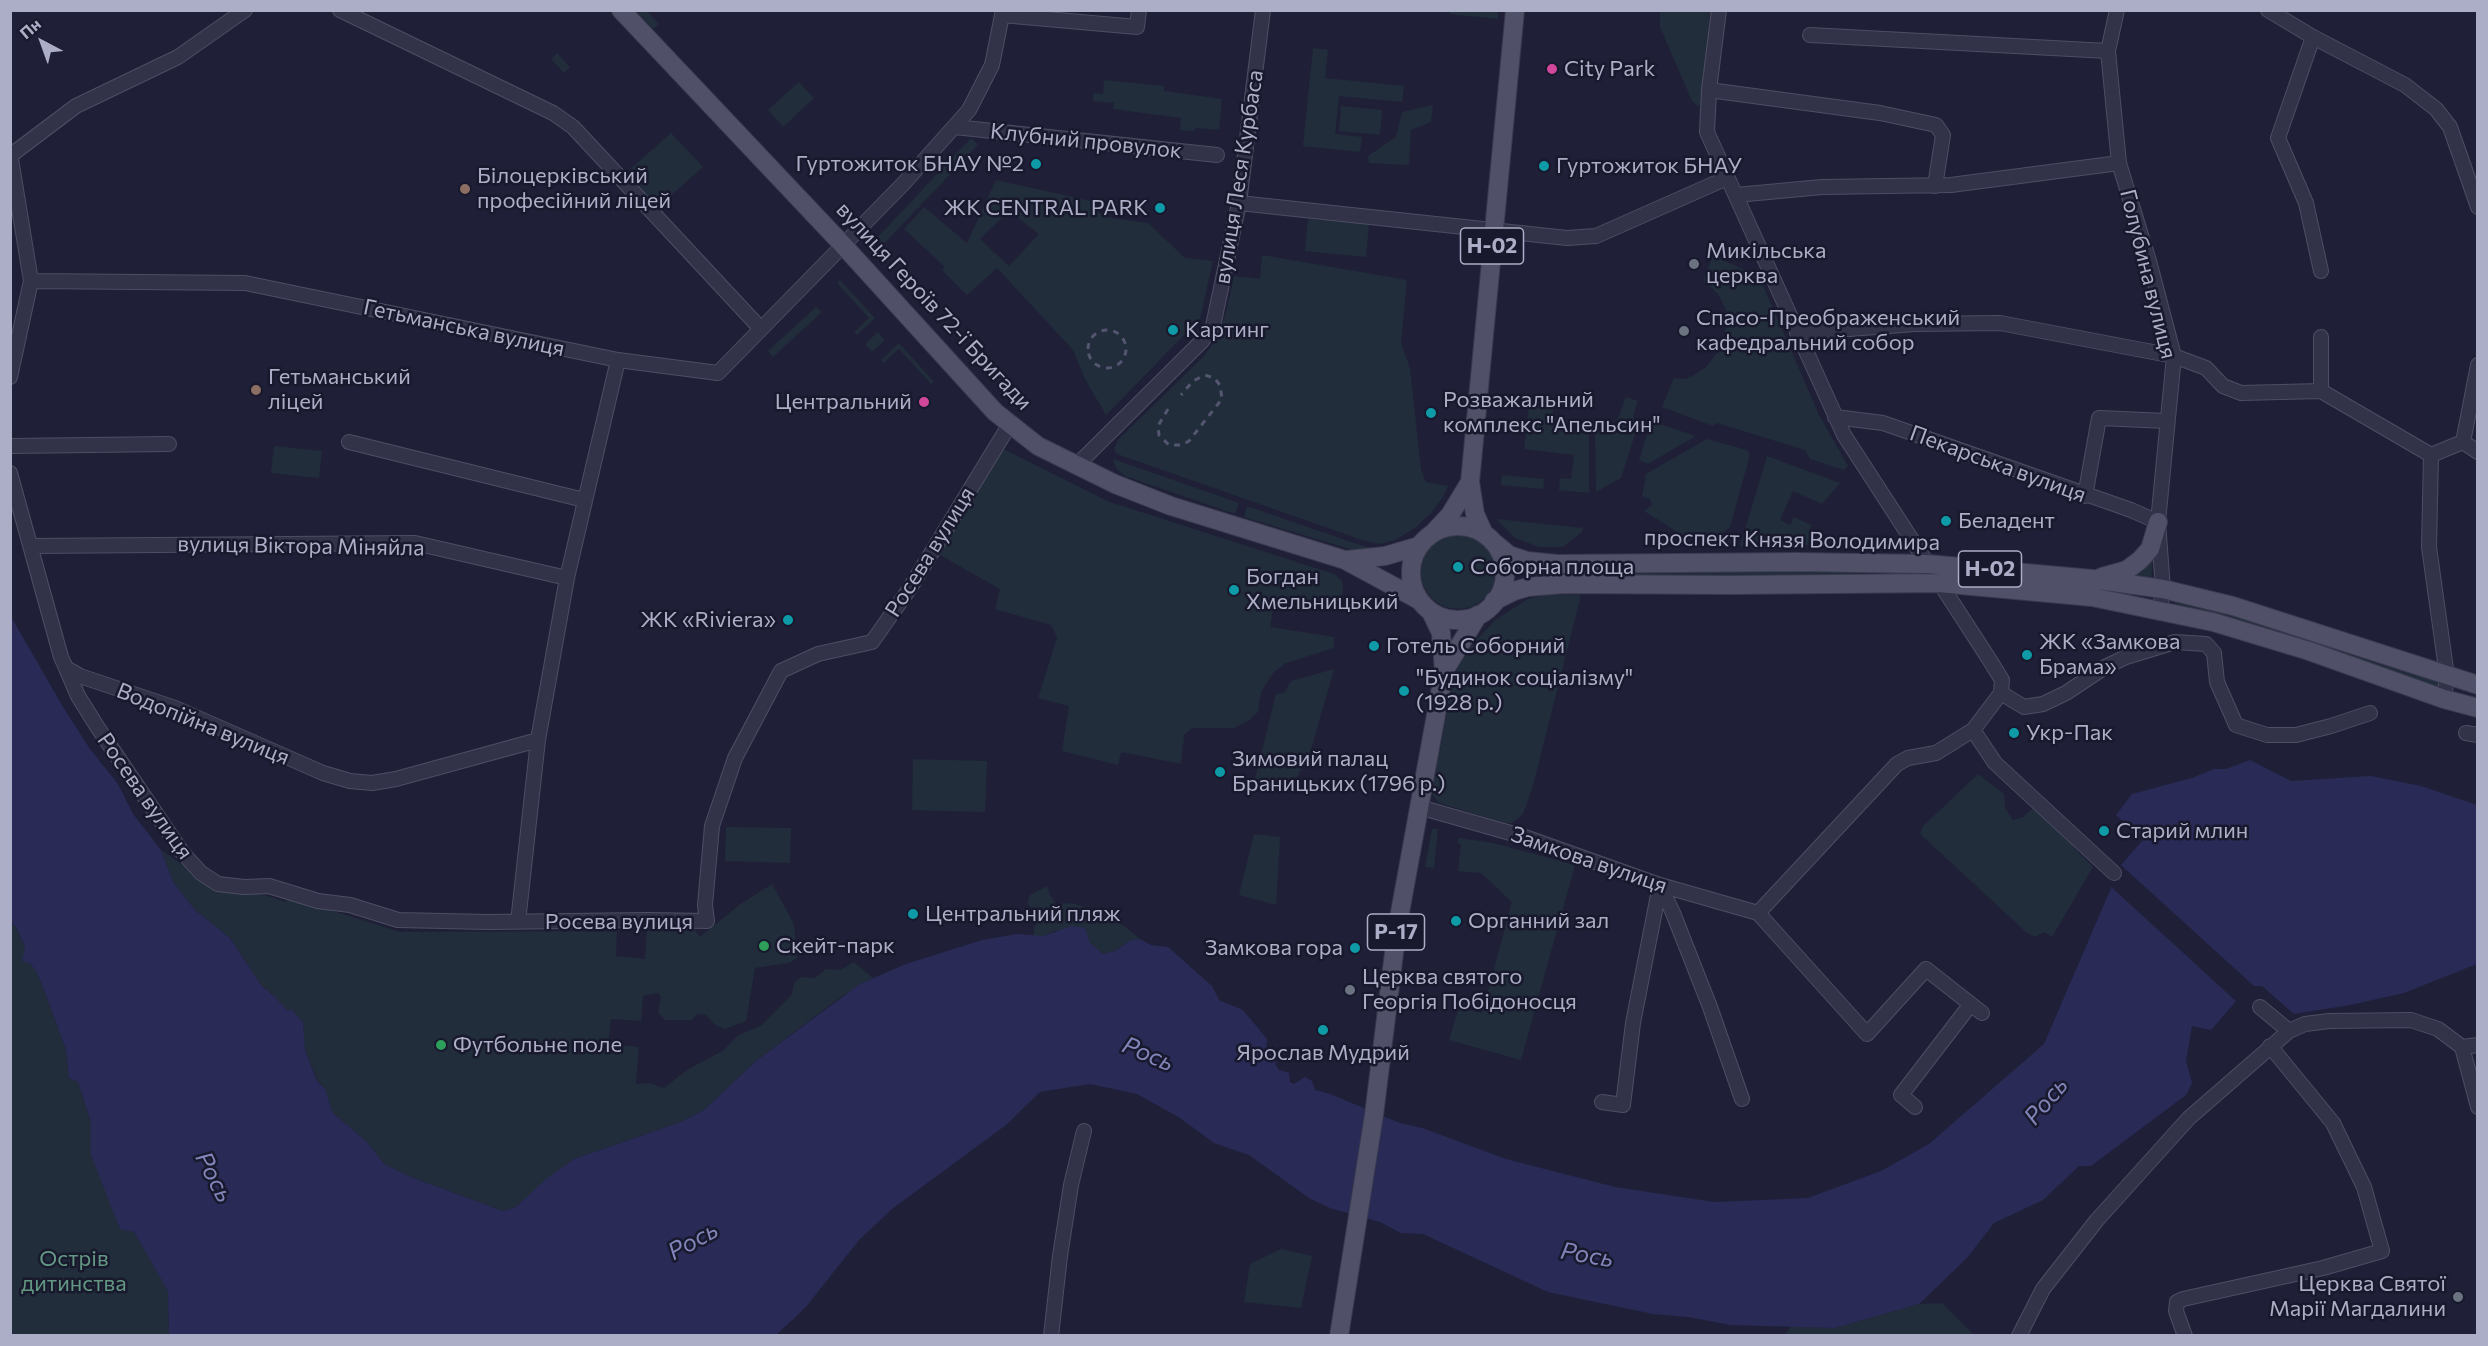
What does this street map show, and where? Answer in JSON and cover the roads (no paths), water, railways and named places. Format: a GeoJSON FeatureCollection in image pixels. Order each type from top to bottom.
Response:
{"type":"FeatureCollection","features":[{"type":"Feature","properties":{"kind":"main road","name":"вулиця Героїв 72-ї Бригади"},"geometry":{"type":"LineString","coordinates":[[621,10],[843,245],[995,412],[1038,446],[1115,484],[1171,506],[1345,560],[1425,606]]}},
{"type":"Feature","properties":{"kind":"main road","name":"Н-02"},"geometry":{"type":"LineString","coordinates":[[1488,538],[1475,514],[1470,482],[1515,10]]}},
{"type":"Feature","properties":{"kind":"main road","name":"Н-02"},"geometry":{"type":"LineString","coordinates":[[1419,546],[1450,515],[1470,482]]}},
{"type":"Feature","properties":{"kind":"main road"},"geometry":{"type":"LineString","coordinates":[[2092,579],[2127,570],[2140,560],[2150,549],[2158,522]]}},
{"type":"Feature","properties":{"kind":"main road"},"geometry":{"type":"LineString","coordinates":[[1434,532],[1443,528],[1464,526],[1488,538],[1503,559],[1505,570],[1501,590],[1494,601]]}},
{"type":"Feature","properties":{"kind":"main road","name":"проспект Князя Володимира"},"geometry":{"type":"LineString","coordinates":[[1488,538],[1509,555],[1527,561],[1557,564],[1797,562],[1927,564],[2092,579],[2163,589],[2244,609],[2478,685]]}},
{"type":"Feature","properties":{"kind":"main road","name":"вулиця Героїв 72-ї Бригади"},"geometry":{"type":"LineString","coordinates":[[1345,560],[1385,556],[1419,546]]}},
{"type":"Feature","properties":{"kind":"main road"},"geometry":{"type":"LineString","coordinates":[[1419,546],[1411,575],[1425,606],[1450,619],[1464,619],[1478,615]]}},
{"type":"Feature","properties":{"kind":"main road","name":"проспект Князя Володимира"},"geometry":{"type":"LineString","coordinates":[[1494,601],[1514,591],[1564,584],[1940,583],[2092,597],[2213,622],[2298,648],[2444,699],[2478,708]]}},
{"type":"Feature","properties":{"kind":"main road","name":"Н-02"},"geometry":{"type":"LineString","coordinates":[[1478,615],[1494,601]]}},
{"type":"Feature","properties":{"kind":"main road","name":"Р-17"},"geometry":{"type":"LineString","coordinates":[[1339,1335],[1381,1059],[1397,929],[1444,671],[1441,633],[1425,606]]}},
{"type":"Feature","properties":{"kind":"main road","name":"Р-17"},"geometry":{"type":"LineString","coordinates":[[1444,671],[1478,615]]}},
{"type":"Feature","properties":{"kind":"street"},"geometry":{"type":"LineString","coordinates":[[10,377],[17,316],[31,281],[11,154],[76,106],[178,57],[245,10]]}},
{"type":"Feature","properties":{"kind":"street"},"geometry":{"type":"LineString","coordinates":[[340,10],[553,113],[573,127],[761,329]]}},
{"type":"Feature","properties":{"kind":"street"},"geometry":{"type":"LineString","coordinates":[[1002,13],[1137,27],[1139,10]]}},
{"type":"Feature","properties":{"kind":"street","name":"вулиця Леся Курбаса"},"geometry":{"type":"LineString","coordinates":[[1076,466],[1202,341],[1213,326],[1239,203],[1263,10]]}},
{"type":"Feature","properties":{"kind":"street"},"geometry":{"type":"LineString","coordinates":[[1719,10],[1709,90],[1707,132],[1844,435],[2002,680],[2001,693],[1973,730],[1936,753],[1908,758],[1897,764],[1758,913],[1867,1034],[1926,969],[1982,1013]]}},
{"type":"Feature","properties":{"kind":"street","name":"Голубина вулиця"},"geometry":{"type":"LineString","coordinates":[[2117,10],[2108,51],[2119,163],[2149,261],[2174,356],[2158,522],[2163,589],[2160,610]]}},
{"type":"Feature","properties":{"kind":"street"},"geometry":{"type":"LineString","coordinates":[[2268,10],[2313,37],[2405,85],[2436,109],[2450,127],[2478,207]]}},
{"type":"Feature","properties":{"kind":"street","name":"Гетьманська вулиця"},"geometry":{"type":"LineString","coordinates":[[31,281],[245,283],[618,360],[718,373],[843,245],[969,110],[992,65],[1002,13]]}},
{"type":"Feature","properties":{"kind":"street"},"geometry":{"type":"LineString","coordinates":[[1810,35],[2108,51]]}},
{"type":"Feature","properties":{"kind":"street"},"geometry":{"type":"LineString","coordinates":[[2313,37],[2278,138],[2306,203],[2321,271]]}},
{"type":"Feature","properties":{"kind":"street"},"geometry":{"type":"LineString","coordinates":[[1709,90],[1880,113],[1936,124],[1943,135],[1935,186]]}},
{"type":"Feature","properties":{"kind":"street","name":"Клубний провулок"},"geometry":{"type":"LineString","coordinates":[[955,127],[1217,155]]}},
{"type":"Feature","properties":{"kind":"street"},"geometry":{"type":"LineString","coordinates":[[1736,195],[1822,187],[1935,186],[2119,163]]}},
{"type":"Feature","properties":{"kind":"street"},"geometry":{"type":"LineString","coordinates":[[1239,203],[1568,238],[1596,236],[1727,178]]}},
{"type":"Feature","properties":{"kind":"street"},"geometry":{"type":"LineString","coordinates":[[1797,333],[1915,324],[2000,323],[2174,356],[2206,368],[2223,386],[2241,393],[2321,391],[2431,455]]}},
{"type":"Feature","properties":{"kind":"street"},"geometry":{"type":"LineString","coordinates":[[2321,337],[2321,391]]}},
{"type":"Feature","properties":{"kind":"street"},"geometry":{"type":"LineString","coordinates":[[518,922],[538,740],[567,578],[618,360]]}},
{"type":"Feature","properties":{"kind":"street"},"geometry":{"type":"LineString","coordinates":[[2463,442],[2478,365]]}},
{"type":"Feature","properties":{"kind":"street","name":"Пекарська вулиця"},"geometry":{"type":"LineString","coordinates":[[1835,417],[1882,423],[2085,496],[2131,510],[2158,522]]}},
{"type":"Feature","properties":{"kind":"street"},"geometry":{"type":"LineString","coordinates":[[2085,496],[2099,418],[2167,421]]}},
{"type":"Feature","properties":{"kind":"street","name":"Росева вулиця"},"geometry":{"type":"LineString","coordinates":[[66,668],[78,696],[98,728],[183,852],[201,873],[218,884],[244,887],[268,886],[318,901],[350,905],[398,920],[707,921],[705,905],[712,826],[735,758],[781,671],[818,654],[872,642],[910,588],[1010,424]]}},
{"type":"Feature","properties":{"kind":"street"},"geometry":{"type":"LineString","coordinates":[[349,442],[584,500]]}},
{"type":"Feature","properties":{"kind":"street"},"geometry":{"type":"LineString","coordinates":[[2431,455],[2463,442]]}},
{"type":"Feature","properties":{"kind":"street"},"geometry":{"type":"LineString","coordinates":[[2463,442],[2478,452]]}},
{"type":"Feature","properties":{"kind":"street"},"geometry":{"type":"LineString","coordinates":[[10,446],[169,444]]}},
{"type":"Feature","properties":{"kind":"street"},"geometry":{"type":"LineString","coordinates":[[2431,455],[2429,547],[2447,676],[2444,699]]}},
{"type":"Feature","properties":{"kind":"street"},"geometry":{"type":"LineString","coordinates":[[10,473],[54,635],[66,668]]}},
{"type":"Feature","properties":{"kind":"street","name":"вулиця Віктора Міняйла"},"geometry":{"type":"LineString","coordinates":[[31,546],[415,543],[567,578]]}},
{"type":"Feature","properties":{"kind":"street"},"geometry":{"type":"LineString","coordinates":[[2001,693],[2024,707],[2043,704],[2126,657],[2175,642],[2206,644],[2214,653],[2217,682],[2236,725],[2267,735],[2296,735],[2370,713]]}},
{"type":"Feature","properties":{"kind":"street","name":"Водопійна вулиця"},"geometry":{"type":"LineString","coordinates":[[66,668],[80,676],[175,708],[323,773],[350,781],[372,783],[396,779],[538,740]]}},
{"type":"Feature","properties":{"kind":"street"},"geometry":{"type":"LineString","coordinates":[[1973,730],[1995,763],[2114,873]]}},
{"type":"Feature","properties":{"kind":"street","name":"Замкова вулиця"},"geometry":{"type":"LineString","coordinates":[[1419,807],[1528,838],[1660,885],[1758,913]]}},
{"type":"Feature","properties":{"kind":"street"},"geometry":{"type":"LineString","coordinates":[[1660,885],[1710,1007],[1742,1100]]}},
{"type":"Feature","properties":{"kind":"street"},"geometry":{"type":"LineString","coordinates":[[1602,1102],[1623,1105],[1633,1023],[1660,885]]}},
{"type":"Feature","properties":{"kind":"street"},"geometry":{"type":"LineString","coordinates":[[1915,1107],[1901,1095],[1971,1004]]}},
{"type":"Feature","properties":{"kind":"street"},"geometry":{"type":"LineString","coordinates":[[2260,1007],[2289,1031]]}},
{"type":"Feature","properties":{"kind":"street"},"geometry":{"type":"LineString","coordinates":[[2019,1335],[2043,1289],[2097,1220],[2189,1118],[2289,1031],[2305,1024],[2329,1021],[2411,1020],[2438,1029],[2462,1047],[2478,1107]]}},
{"type":"Feature","properties":{"kind":"street"},"geometry":{"type":"LineString","coordinates":[[2462,1047],[2478,1045]]}},
{"type":"Feature","properties":{"kind":"street"},"geometry":{"type":"LineString","coordinates":[[2185,1335],[2176,1311],[2177,1302],[2183,1299],[2323,1268],[2382,1251],[2364,1187],[2333,1123],[2270,1046]]}},
{"type":"Feature","properties":{"kind":"street"},"geometry":{"type":"LineString","coordinates":[[1051,1335],[1071,1185],[1084,1131]]}},
{"type":"Feature","properties":{"kind":"water","name":"Рось"},"geometry":{"type":"Polygon","coordinates":[[[10,615],[63,707],[90,749],[118,784],[133,814],[161,850],[173,882],[195,910],[230,938],[261,985],[288,1011],[291,1009],[303,1022],[305,1050],[317,1081],[325,1089],[333,1113],[367,1142],[384,1164],[411,1177],[503,1211],[516,1207],[547,1178],[574,1159],[681,1122],[704,1110],[756,1061],[860,984],[906,964],[982,940],[1017,934],[1043,936],[1072,926],[1085,928],[1090,943],[1103,954],[1115,951],[1131,940],[1140,939],[1151,945],[1168,947],[1212,986],[1219,1000],[1243,1010],[1267,1039],[1266,1051],[1276,1060],[1275,1064],[1279,1070],[1289,1073],[1290,1082],[1294,1084],[1305,1077],[1312,1081],[1315,1090],[1400,1123],[1422,1128],[1506,1159],[1615,1187],[1714,1202],[1808,1198],[1881,1171],[1929,1144],[2044,1044],[2121,865],[2143,840],[2116,815],[2132,794],[2192,778],[2214,769],[2226,769],[2250,760],[2291,781],[2371,776],[2421,786],[2477,805],[2477,964],[2404,993],[2294,1014],[2262,986],[2254,986],[2237,1000],[2211,1030],[2192,1026],[2186,1061],[2192,1083],[2186,1095],[2091,1166],[2079,1166],[2043,1200],[1994,1223],[1967,1258],[1919,1304],[1835,1328],[1731,1325],[1688,1317],[1653,1314],[1548,1292],[1423,1234],[1401,1233],[1380,1222],[1330,1208],[1309,1198],[1249,1155],[1214,1143],[1180,1118],[1137,1094],[1090,1084],[1040,1092],[1006,1125],[892,1209],[860,1239],[805,1308],[776,1335],[169,1335],[168,1291],[134,1232],[120,1229],[91,1155],[91,1122],[78,1082],[69,1078],[66,1050],[46,995],[30,963],[22,961],[25,947],[16,927],[11,922],[10,615]]]}},
{"type":"Feature","properties":{"kind":"railway"},"geometry":{"type":"LineString","coordinates":[[1107,330],[1120,336],[1126,349],[1120,362],[1107,368],[1094,362],[1088,349],[1094,336],[1107,330]]}},
{"type":"Feature","properties":{"kind":"railway"},"geometry":{"type":"LineString","coordinates":[[1168,409],[1158,426],[1159,435],[1169,445],[1182,445],[1189,441],[1222,399],[1220,385],[1214,378],[1205,375],[1193,381],[1181,395]]}},
{"type":"Feature","properties":{"kind":"place","name":"City Park"},"geometry":{"type":"Point","coordinates":[1552,69]}},
{"type":"Feature","properties":{"kind":"place","name":"Гуртожиток БНАУ №2"},"geometry":{"type":"Point","coordinates":[1036,164]}},
{"type":"Feature","properties":{"kind":"place","name":"Гуртожиток БНАУ"},"geometry":{"type":"Point","coordinates":[1544,166]}},
{"type":"Feature","properties":{"kind":"place","name":"Білоцерківський професійний ліцей"},"geometry":{"type":"Point","coordinates":[465,189]}},
{"type":"Feature","properties":{"kind":"place","name":"ЖК CENTRAL PARK"},"geometry":{"type":"Point","coordinates":[1160,208]}},
{"type":"Feature","properties":{"kind":"place","name":"Микільська церква"},"geometry":{"type":"Point","coordinates":[1694,264]}},
{"type":"Feature","properties":{"kind":"place","name":"Картинг"},"geometry":{"type":"Point","coordinates":[1173,330]}},
{"type":"Feature","properties":{"kind":"place","name":"Спасо-Преображенський кафедральний собор"},"geometry":{"type":"Point","coordinates":[1684,331]}},
{"type":"Feature","properties":{"kind":"place","name":"Гетьманський ліцей"},"geometry":{"type":"Point","coordinates":[256,390]}},
{"type":"Feature","properties":{"kind":"place","name":"Центральний"},"geometry":{"type":"Point","coordinates":[924,402]}},
{"type":"Feature","properties":{"kind":"place","name":"Розважальний комплекс \"Апельсин\""},"geometry":{"type":"Point","coordinates":[1431,413]}},
{"type":"Feature","properties":{"kind":"place","name":"Беладент"},"geometry":{"type":"Point","coordinates":[1946,521]}},
{"type":"Feature","properties":{"kind":"place","name":"Соборна площа"},"geometry":{"type":"Point","coordinates":[1458,567]}},
{"type":"Feature","properties":{"kind":"place","name":"Богдан Хмельницький"},"geometry":{"type":"Point","coordinates":[1234,590]}},
{"type":"Feature","properties":{"kind":"place","name":"ЖК «Riviera»"},"geometry":{"type":"Point","coordinates":[788,620]}},
{"type":"Feature","properties":{"kind":"place","name":"Готель Соборний"},"geometry":{"type":"Point","coordinates":[1374,646]}},
{"type":"Feature","properties":{"kind":"place","name":"ЖК «Замкова Брама»"},"geometry":{"type":"Point","coordinates":[2027,655]}},
{"type":"Feature","properties":{"kind":"place","name":"\"Будинок соціалізму\" (1928 р.)"},"geometry":{"type":"Point","coordinates":[1404,691]}},
{"type":"Feature","properties":{"kind":"place","name":"Укр-Пак"},"geometry":{"type":"Point","coordinates":[2014,733]}},
{"type":"Feature","properties":{"kind":"place","name":"Зимовий палац Браницьких (1796 р.)"},"geometry":{"type":"Point","coordinates":[1220,772]}},
{"type":"Feature","properties":{"kind":"place","name":"Старий млин"},"geometry":{"type":"Point","coordinates":[2104,831]}},
{"type":"Feature","properties":{"kind":"place","name":"Центральний пляж"},"geometry":{"type":"Point","coordinates":[913,914]}},
{"type":"Feature","properties":{"kind":"place","name":"Органний зал"},"geometry":{"type":"Point","coordinates":[1456,921]}},
{"type":"Feature","properties":{"kind":"place","name":"Скейт-парк"},"geometry":{"type":"Point","coordinates":[764,946]}},
{"type":"Feature","properties":{"kind":"place","name":"Замкова гора"},"geometry":{"type":"Point","coordinates":[1355,948]}},
{"type":"Feature","properties":{"kind":"place","name":"Церква святого Георгія Побідоносця"},"geometry":{"type":"Point","coordinates":[1350,990]}},
{"type":"Feature","properties":{"kind":"place","name":"Ярослав Мудрий"},"geometry":{"type":"Point","coordinates":[1323,1030]}},
{"type":"Feature","properties":{"kind":"place","name":"Футбольне поле"},"geometry":{"type":"Point","coordinates":[441,1045]}},
{"type":"Feature","properties":{"kind":"place","name":"Церква Святої Марії Магдалини"},"geometry":{"type":"Point","coordinates":[2458,1297]}},
{"type":"Feature","properties":{"kind":"park label","name":"Острів дитинства"},"geometry":{"type":"Point","coordinates":[74,1272]}}]}
